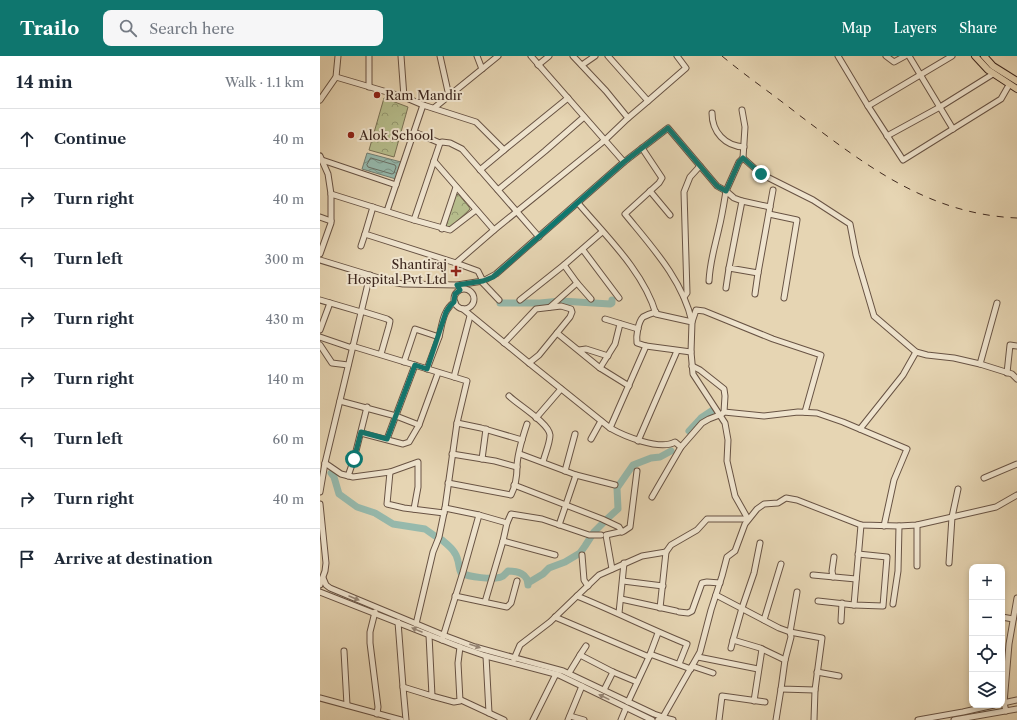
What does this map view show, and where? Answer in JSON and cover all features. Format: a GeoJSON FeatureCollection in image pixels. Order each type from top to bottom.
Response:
{"type":"FeatureCollection","features":[{"type":"Feature","properties":{"kind":"main road"},"geometry":{"type":"LineString","coordinates":[[975,56],[992,74],[1017,90]]}},
{"type":"Feature","properties":{"kind":"main road"},"geometry":{"type":"LineString","coordinates":[[984,56],[993,66],[1017,81]]}},
{"type":"Feature","properties":{"kind":"street"},"geometry":{"type":"LineString","coordinates":[[320,100],[336,77],[338,56]]}},
{"type":"Feature","properties":{"kind":"street"},"geometry":{"type":"LineString","coordinates":[[369,56],[369,87]]}},
{"type":"Feature","properties":{"kind":"street"},"geometry":{"type":"LineString","coordinates":[[401,56],[404,97]]}},
{"type":"Feature","properties":{"kind":"street"},"geometry":{"type":"LineString","coordinates":[[440,56],[449,96]]}},
{"type":"Feature","properties":{"kind":"street"},"geometry":{"type":"LineString","coordinates":[[477,56],[482,69]]}},
{"type":"Feature","properties":{"kind":"street"},"geometry":{"type":"LineString","coordinates":[[434,108],[498,56]]}},
{"type":"Feature","properties":{"kind":"street"},"geometry":{"type":"LineString","coordinates":[[531,56],[624,162]]}},
{"type":"Feature","properties":{"kind":"street"},"geometry":{"type":"LineString","coordinates":[[538,64],[549,56]]}},
{"type":"Feature","properties":{"kind":"street"},"geometry":{"type":"LineString","coordinates":[[573,56],[606,91],[628,118]]}},
{"type":"Feature","properties":{"kind":"street"},"geometry":{"type":"LineString","coordinates":[[582,65],[595,56]]}},
{"type":"Feature","properties":{"kind":"street"},"geometry":{"type":"LineString","coordinates":[[608,56],[648,101]]}},
{"type":"Feature","properties":{"kind":"street"},"geometry":{"type":"LineString","coordinates":[[456,263],[516,211],[605,140],[686,68],[677,56]]}},
{"type":"Feature","properties":{"kind":"street"},"geometry":{"type":"LineString","coordinates":[[838,56],[902,160],[1001,99],[1009,85]]}},
{"type":"Feature","properties":{"kind":"street"},"geometry":{"type":"LineString","coordinates":[[886,56],[894,62],[905,56]]}},
{"type":"Feature","properties":{"kind":"street"},"geometry":{"type":"LineString","coordinates":[[909,56],[953,129]]}},
{"type":"Feature","properties":{"kind":"street"},"geometry":{"type":"LineString","coordinates":[[868,106],[952,56]]}},
{"type":"Feature","properties":{"kind":"street"},"geometry":{"type":"LineString","coordinates":[[887,136],[940,107],[992,74]]}},
{"type":"Feature","properties":{"kind":"street"},"geometry":{"type":"LineString","coordinates":[[336,77],[404,97],[423,105],[476,122],[504,150]]}},
{"type":"Feature","properties":{"kind":"street"},"geometry":{"type":"LineString","coordinates":[[480,170],[568,98]]}},
{"type":"Feature","properties":{"kind":"street"},"geometry":{"type":"LineString","coordinates":[[387,211],[423,105]]}},
{"type":"Feature","properties":{"kind":"street"},"geometry":{"type":"LineString","coordinates":[[709,280],[710,265],[726,191],[739,162],[743,158],[745,127],[742,110]]}},
{"type":"Feature","properties":{"kind":"street"},"geometry":{"type":"LineString","coordinates":[[712,113],[712,122],[719,136],[736,146],[744,147]]}},
{"type":"Feature","properties":{"kind":"street"},"geometry":{"type":"LineString","coordinates":[[498,190],[584,117]]}},
{"type":"Feature","properties":{"kind":"street"},"geometry":{"type":"LineString","coordinates":[[458,287],[493,277],[624,162],[668,128],[717,186],[734,198],[770,206]]}},
{"type":"Feature","properties":{"kind":"street"},"geometry":{"type":"LineString","coordinates":[[414,132],[440,143],[450,143],[462,150],[540,237]]}},
{"type":"Feature","properties":{"kind":"street"},"geometry":{"type":"LineString","coordinates":[[414,220],[440,143]]}},
{"type":"Feature","properties":{"kind":"street"},"geometry":{"type":"LineString","coordinates":[[642,148],[662,178],[625,214],[660,257],[684,297],[692,322]]}},
{"type":"Feature","properties":{"kind":"street"},"geometry":{"type":"LineString","coordinates":[[321,158],[396,185]]}},
{"type":"Feature","properties":{"kind":"street"},"geometry":{"type":"LineString","coordinates":[[320,254],[331,220],[330,179],[321,158]]}},
{"type":"Feature","properties":{"kind":"street"},"geometry":{"type":"LineString","coordinates":[[743,158],[761,174],[814,200],[850,224],[856,255],[874,316],[916,352],[980,364],[1012,373],[1017,379]]}},
{"type":"Feature","properties":{"kind":"street"},"geometry":{"type":"LineString","coordinates":[[434,161],[494,230]]}},
{"type":"Feature","properties":{"kind":"street"},"geometry":{"type":"LineString","coordinates":[[684,297],[687,293],[684,192],[690,177],[700,166]]}},
{"type":"Feature","properties":{"kind":"street"},"geometry":{"type":"LineString","coordinates":[[442,228],[456,187]]}},
{"type":"Feature","properties":{"kind":"street"},"geometry":{"type":"LineString","coordinates":[[755,294],[773,190]]}},
{"type":"Feature","properties":{"kind":"street"},"geometry":{"type":"LineString","coordinates":[[650,191],[670,215]]}},
{"type":"Feature","properties":{"kind":"street"},"geometry":{"type":"LineString","coordinates":[[331,194],[449,230],[452,230],[476,210]]}},
{"type":"Feature","properties":{"kind":"street"},"geometry":{"type":"LineString","coordinates":[[726,288],[742,201]]}},
{"type":"Feature","properties":{"kind":"street"},"geometry":{"type":"LineString","coordinates":[[578,203],[636,273],[649,295],[656,314],[692,322]]}},
{"type":"Feature","properties":{"kind":"street"},"geometry":{"type":"LineString","coordinates":[[361,246],[373,207]]}},
{"type":"Feature","properties":{"kind":"street"},"geometry":{"type":"LineString","coordinates":[[769,214],[797,220],[784,298]]}},
{"type":"Feature","properties":{"kind":"street"},"geometry":{"type":"LineString","coordinates":[[320,217],[331,220]]}},
{"type":"Feature","properties":{"kind":"street"},"geometry":{"type":"LineString","coordinates":[[520,300],[583,250],[602,232]]}},
{"type":"Feature","properties":{"kind":"street"},"geometry":{"type":"LineString","coordinates":[[365,234],[478,271],[482,281],[499,300]]}},
{"type":"Feature","properties":{"kind":"street"},"geometry":{"type":"LineString","coordinates":[[583,250],[619,298]]}},
{"type":"Feature","properties":{"kind":"street"},"geometry":{"type":"LineString","coordinates":[[320,260],[392,282],[458,287],[469,290],[472,292],[474,299],[472,305],[463,309]]}},
{"type":"Feature","properties":{"kind":"street"},"geometry":{"type":"LineString","coordinates":[[564,265],[591,299]]}},
{"type":"Feature","properties":{"kind":"street"},"geometry":{"type":"LineString","coordinates":[[729,268],[758,273]]}},
{"type":"Feature","properties":{"kind":"street"},"geometry":{"type":"LineString","coordinates":[[320,492],[325,463],[370,275]]}},
{"type":"Feature","properties":{"kind":"street"},"geometry":{"type":"LineString","coordinates":[[504,343],[536,309],[554,303],[577,283]]}},
{"type":"Feature","properties":{"kind":"street"},"geometry":{"type":"LineString","coordinates":[[427,369],[447,310],[454,302],[458,287]]}},
{"type":"Feature","properties":{"kind":"street"},"geometry":{"type":"LineString","coordinates":[[320,300],[390,321],[381,354]]}},
{"type":"Feature","properties":{"kind":"street"},"geometry":{"type":"LineString","coordinates":[[320,330],[330,302]]}},
{"type":"Feature","properties":{"kind":"street"},"geometry":{"type":"LineString","coordinates":[[454,302],[458,307],[463,309],[561,390],[610,428],[638,440],[665,445],[675,442],[681,447]]}},
{"type":"Feature","properties":{"kind":"street"},"geometry":{"type":"LineString","coordinates":[[529,363],[538,355],[570,317],[572,310],[570,307],[554,303]]}},
{"type":"Feature","properties":{"kind":"street"},"geometry":{"type":"LineString","coordinates":[[980,364],[997,303]]}},
{"type":"Feature","properties":{"kind":"street"},"geometry":{"type":"LineString","coordinates":[[748,519],[735,496],[727,461],[727,430],[722,414],[694,376],[690,352],[692,322],[696,310],[704,311],[773,339],[820,355],[805,412]]}},
{"type":"Feature","properties":{"kind":"street"},"geometry":{"type":"LineString","coordinates":[[656,312],[643,318],[638,329],[636,343],[646,346],[690,352]]}},
{"type":"Feature","properties":{"kind":"street"},"geometry":{"type":"LineString","coordinates":[[454,377],[470,316]]}},
{"type":"Feature","properties":{"kind":"street"},"geometry":{"type":"LineString","coordinates":[[605,319],[638,329]]}},
{"type":"Feature","properties":{"kind":"street"},"geometry":{"type":"LineString","coordinates":[[600,368],[615,344],[620,324]]}},
{"type":"Feature","properties":{"kind":"street"},"geometry":{"type":"LineString","coordinates":[[404,362],[415,329],[439,337]]}},
{"type":"Feature","properties":{"kind":"street"},"geometry":{"type":"LineString","coordinates":[[557,333],[600,368],[629,386]]}},
{"type":"Feature","properties":{"kind":"street"},"geometry":{"type":"LineString","coordinates":[[320,337],[381,354],[467,381],[457,424],[445,510],[439,537],[433,552],[416,624]]}},
{"type":"Feature","properties":{"kind":"street"},"geometry":{"type":"LineString","coordinates":[[320,345],[332,363],[348,365]]}},
{"type":"Feature","properties":{"kind":"street"},"geometry":{"type":"LineString","coordinates":[[1012,373],[1010,345],[1017,346]]}},
{"type":"Feature","properties":{"kind":"street"},"geometry":{"type":"LineString","coordinates":[[610,428],[646,346]]}},
{"type":"Feature","properties":{"kind":"street"},"geometry":{"type":"LineString","coordinates":[[579,350],[588,349],[608,356]]}},
{"type":"Feature","properties":{"kind":"street"},"geometry":{"type":"LineString","coordinates":[[638,440],[677,351]]}},
{"type":"Feature","properties":{"kind":"street"},"geometry":{"type":"LineString","coordinates":[[860,429],[903,375],[916,352]]}},
{"type":"Feature","properties":{"kind":"street"},"geometry":{"type":"LineString","coordinates":[[387,439],[415,365]]}},
{"type":"Feature","properties":{"kind":"street"},"geometry":{"type":"LineString","coordinates":[[692,366],[700,370],[724,389],[725,396],[722,414]]}},
{"type":"Feature","properties":{"kind":"street"},"geometry":{"type":"LineString","coordinates":[[361,432],[403,444],[407,443],[415,433],[438,373]]}},
{"type":"Feature","properties":{"kind":"street"},"geometry":{"type":"LineString","coordinates":[[536,418],[561,390]]}},
{"type":"Feature","properties":{"kind":"street"},"geometry":{"type":"LineString","coordinates":[[509,396],[546,427],[550,433],[543,462]]}},
{"type":"Feature","properties":{"kind":"street"},"geometry":{"type":"LineString","coordinates":[[340,401],[367,407],[418,425]]}},
{"type":"Feature","properties":{"kind":"street"},"geometry":{"type":"LineString","coordinates":[[348,476],[354,459],[367,407]]}},
{"type":"Feature","properties":{"kind":"street"},"geometry":{"type":"LineString","coordinates":[[652,497],[681,447],[702,423],[709,419],[722,414],[764,416],[805,412],[827,416],[907,449],[894,480],[884,526]]}},
{"type":"Feature","properties":{"kind":"street"},"geometry":{"type":"LineString","coordinates":[[591,439],[601,422]]}},
{"type":"Feature","properties":{"kind":"street"},"geometry":{"type":"LineString","coordinates":[[457,424],[486,429],[522,440]]}},
{"type":"Feature","properties":{"kind":"street"},"geometry":{"type":"LineString","coordinates":[[448,483],[495,491],[509,495],[512,493],[517,473],[522,440],[527,424]]}},
{"type":"Feature","properties":{"kind":"street"},"geometry":{"type":"LineString","coordinates":[[482,459],[486,429]]}},
{"type":"Feature","properties":{"kind":"street"},"geometry":{"type":"LineString","coordinates":[[566,471],[575,434]]}},
{"type":"Feature","properties":{"kind":"street"},"geometry":{"type":"LineString","coordinates":[[452,454],[500,462],[517,467]]}},
{"type":"Feature","properties":{"kind":"street"},"geometry":{"type":"LineString","coordinates":[[520,454],[576,475],[615,485]]}},
{"type":"Feature","properties":{"kind":"street"},"geometry":{"type":"LineString","coordinates":[[325,463],[341,474],[357,477],[390,472],[418,462],[418,487],[414,509]]}},
{"type":"Feature","properties":{"kind":"street"},"geometry":{"type":"LineString","coordinates":[[984,478],[1017,464]]}},
{"type":"Feature","properties":{"kind":"street"},"geometry":{"type":"LineString","coordinates":[[612,569],[606,535],[628,530],[631,524],[637,471]]}},
{"type":"Feature","properties":{"kind":"street"},"geometry":{"type":"LineString","coordinates":[[390,472],[387,504],[414,509],[445,510],[479,515],[508,523]]}},
{"type":"Feature","properties":{"kind":"street"},"geometry":{"type":"LineString","coordinates":[[559,525],[576,475]]}},
{"type":"Feature","properties":{"kind":"street"},"geometry":{"type":"LineString","coordinates":[[514,485],[618,526],[622,532]]}},
{"type":"Feature","properties":{"kind":"street"},"geometry":{"type":"LineString","coordinates":[[949,563],[952,517],[958,489]]}},
{"type":"Feature","properties":{"kind":"street"},"geometry":{"type":"LineString","coordinates":[[663,719],[698,657],[727,557],[735,551],[748,519],[764,504],[778,503],[786,498],[797,500],[861,525],[899,526],[918,525],[996,507],[1017,495]]}},
{"type":"Feature","properties":{"kind":"street"},"geometry":{"type":"LineString","coordinates":[[320,504],[326,563],[320,585]]}},
{"type":"Feature","properties":{"kind":"street"},"geometry":{"type":"LineString","coordinates":[[485,602],[504,541],[510,516],[514,514],[542,519],[591,535],[601,535]]}},
{"type":"Feature","properties":{"kind":"street"},"geometry":{"type":"LineString","coordinates":[[442,638],[463,574],[479,515]]}},
{"type":"Feature","properties":{"kind":"street"},"geometry":{"type":"LineString","coordinates":[[660,608],[666,552],[671,545],[697,530],[707,519],[748,519]]}},
{"type":"Feature","properties":{"kind":"street"},"geometry":{"type":"LineString","coordinates":[[854,605],[861,525]]}},
{"type":"Feature","properties":{"kind":"street"},"geometry":{"type":"LineString","coordinates":[[917,566],[918,525]]}},
{"type":"Feature","properties":{"kind":"street"},"geometry":{"type":"LineString","coordinates":[[893,604],[898,571],[899,526]]}},
{"type":"Feature","properties":{"kind":"street"},"geometry":{"type":"LineString","coordinates":[[504,541],[555,555]]}},
{"type":"Feature","properties":{"kind":"street"},"geometry":{"type":"LineString","coordinates":[[731,648],[742,608],[754,573],[760,543]]}},
{"type":"Feature","properties":{"kind":"street"},"geometry":{"type":"LineString","coordinates":[[514,660],[520,645],[555,617],[588,586],[595,577],[642,556],[666,552]]}},
{"type":"Feature","properties":{"kind":"street"},"geometry":{"type":"LineString","coordinates":[[818,601],[854,605],[883,606],[887,558],[858,554]]}},
{"type":"Feature","properties":{"kind":"street"},"geometry":{"type":"LineString","coordinates":[[582,555],[584,578],[588,586]]}},
{"type":"Feature","properties":{"kind":"street"},"geometry":{"type":"LineString","coordinates":[[833,577],[832,571],[834,557]]}},
{"type":"Feature","properties":{"kind":"street"},"geometry":{"type":"LineString","coordinates":[[619,613],[624,563]]}},
{"type":"Feature","properties":{"kind":"street"},"geometry":{"type":"LineString","coordinates":[[764,620],[781,564]]}},
{"type":"Feature","properties":{"kind":"street"},"geometry":{"type":"LineString","coordinates":[[814,575],[856,579]]}},
{"type":"Feature","properties":{"kind":"street"},"geometry":{"type":"LineString","coordinates":[[322,578],[326,585],[330,588],[416,624],[460,647],[486,656],[556,668],[663,719],[673,720]]}},
{"type":"Feature","properties":{"kind":"street"},"geometry":{"type":"LineString","coordinates":[[455,596],[505,607],[509,606],[511,603],[516,581]]}},
{"type":"Feature","properties":{"kind":"street"},"geometry":{"type":"LineString","coordinates":[[623,581],[663,586]]}},
{"type":"Feature","properties":{"kind":"street"},"geometry":{"type":"LineString","coordinates":[[621,599],[688,613],[692,611],[702,583],[720,583]]}},
{"type":"Feature","properties":{"kind":"street"},"geometry":{"type":"LineString","coordinates":[[320,592],[375,612],[429,635],[475,647],[556,674],[652,720]]}},
{"type":"Feature","properties":{"kind":"street"},"geometry":{"type":"LineString","coordinates":[[776,720],[785,660],[791,637],[790,632],[797,592]]}},
{"type":"Feature","properties":{"kind":"street"},"geometry":{"type":"LineString","coordinates":[[716,595],[779,628],[790,632],[822,638],[815,690],[814,720]]}},
{"type":"Feature","properties":{"kind":"street"},"geometry":{"type":"LineString","coordinates":[[577,596],[619,613],[626,618],[687,644],[680,664]]}},
{"type":"Feature","properties":{"kind":"street"},"geometry":{"type":"LineString","coordinates":[[1005,683],[1009,644],[1017,598]]}},
{"type":"Feature","properties":{"kind":"street"},"geometry":{"type":"LineString","coordinates":[[841,622],[842,603]]}},
{"type":"Feature","properties":{"kind":"street"},"geometry":{"type":"LineString","coordinates":[[375,612],[370,632],[378,707],[377,714]]}},
{"type":"Feature","properties":{"kind":"street"},"geometry":{"type":"LineString","coordinates":[[555,617],[650,655],[691,668],[713,673]]}},
{"type":"Feature","properties":{"kind":"street"},"geometry":{"type":"LineString","coordinates":[[1005,618],[1013,619]]}},
{"type":"Feature","properties":{"kind":"street"},"geometry":{"type":"LineString","coordinates":[[398,622],[402,687],[406,720]]}},
{"type":"Feature","properties":{"kind":"street"},"geometry":{"type":"LineString","coordinates":[[628,702],[650,655],[658,632]]}},
{"type":"Feature","properties":{"kind":"street"},"geometry":{"type":"LineString","coordinates":[[429,635],[432,696]]}},
{"type":"Feature","properties":{"kind":"street"},"geometry":{"type":"LineString","coordinates":[[733,640],[762,649],[785,660]]}},
{"type":"Feature","properties":{"kind":"street"},"geometry":{"type":"LineString","coordinates":[[569,673],[586,646]]}},
{"type":"Feature","properties":{"kind":"street"},"geometry":{"type":"LineString","coordinates":[[460,647],[458,663],[461,700]]}},
{"type":"Feature","properties":{"kind":"street"},"geometry":{"type":"LineString","coordinates":[[754,701],[762,649]]}},
{"type":"Feature","properties":{"kind":"street"},"geometry":{"type":"LineString","coordinates":[[344,651],[347,705]]}},
{"type":"Feature","properties":{"kind":"street"},"geometry":{"type":"LineString","coordinates":[[580,655],[613,672],[637,682]]}},
{"type":"Feature","properties":{"kind":"street"},"geometry":{"type":"LineString","coordinates":[[486,656],[489,713]]}},
{"type":"Feature","properties":{"kind":"street"},"geometry":{"type":"LineString","coordinates":[[698,657],[758,669]]}},
{"type":"Feature","properties":{"kind":"street"},"geometry":{"type":"LineString","coordinates":[[604,690],[613,672]]}},
{"type":"Feature","properties":{"kind":"street"},"geometry":{"type":"LineString","coordinates":[[817,672],[838,676]]}},
{"type":"Feature","properties":{"kind":"street"},"geometry":{"type":"LineString","coordinates":[[533,720],[556,674]]}},
{"type":"Feature","properties":{"kind":"street"},"geometry":{"type":"LineString","coordinates":[[582,686],[569,718],[584,720]]}},
{"type":"Feature","properties":{"kind":"street"},"geometry":{"type":"LineString","coordinates":[[402,687],[454,702],[461,700],[504,720]]}},
{"type":"Feature","properties":{"kind":"street"},"geometry":{"type":"LineString","coordinates":[[781,689],[815,690]]}},
{"type":"Feature","properties":{"kind":"street"},"geometry":{"type":"LineString","coordinates":[[719,720],[722,696],[765,702]]}},
{"type":"Feature","properties":{"kind":"street"},"geometry":{"type":"LineString","coordinates":[[320,698],[401,720]]}},
{"type":"Feature","properties":{"kind":"street"},"geometry":{"type":"LineString","coordinates":[[1005,703],[1017,700]]}},
{"type":"Feature","properties":{"kind":"street"},"geometry":{"type":"LineString","coordinates":[[621,720],[626,708]]}},
{"type":"Feature","properties":{"kind":"street"},"geometry":{"type":"LineString","coordinates":[[918,720],[981,708]]}},
{"type":"Feature","properties":{"kind":"street"},"geometry":{"type":"LineString","coordinates":[[954,720],[1017,709]]}},
{"type":"Feature","properties":{"kind":"street"},"geometry":{"type":"LineString","coordinates":[[993,713],[994,720]]}},
{"type":"Feature","properties":{"kind":"green space"},"geometry":{"type":"Polygon","coordinates":[[[384,98],[408,107],[394,157],[369,150],[384,98]]]}},
{"type":"Feature","properties":{"kind":"green space"},"geometry":{"type":"Polygon","coordinates":[[[456,194],[459,195],[470,209],[451,227],[448,227],[446,225],[456,194]]]}},
{"type":"Feature","properties":{"kind":"water"},"geometry":{"type":"Polygon","coordinates":[[[367,153],[401,162],[396,179],[362,169],[367,153]]]}},
{"type":"Feature","properties":{"kind":"waterway"},"geometry":{"type":"LineString","coordinates":[[500,303],[540,303],[561,301],[610,304],[612,303],[612,300]]}},
{"type":"Feature","properties":{"kind":"waterway"},"geometry":{"type":"LineString","coordinates":[[689,431],[701,418],[713,410]]}},
{"type":"Feature","properties":{"kind":"waterway"},"geometry":{"type":"LineString","coordinates":[[608,518],[618,509],[617,488],[633,465],[651,458],[660,457],[671,451]]}},
{"type":"Feature","properties":{"kind":"waterway"},"geometry":{"type":"LineString","coordinates":[[331,473],[334,477],[339,494],[357,507],[375,513],[393,524],[425,529],[435,536]]}},
{"type":"Feature","properties":{"kind":"waterway"},"geometry":{"type":"LineString","coordinates":[[528,583],[543,574],[549,568],[565,562],[580,553],[594,532],[604,522]]}},
{"type":"Feature","properties":{"kind":"waterway"},"geometry":{"type":"LineString","coordinates":[[442,540],[456,554],[461,573],[475,577],[497,578],[502,577],[508,571],[515,572],[522,574],[528,581],[528,585]]}},
{"type":"Feature","properties":{"kind":"railway"},"geometry":{"type":"LineString","coordinates":[[722,56],[849,152],[900,184],[927,197],[955,207],[985,215],[1017,218]]}},
{"type":"Feature","properties":{"kind":"place","name":"Ram Mandir"},"geometry":{"type":"Point","coordinates":[377,95]}},
{"type":"Feature","properties":{"kind":"place","name":"Alok School"},"geometry":{"type":"Point","coordinates":[351,135]}},
{"type":"Feature","properties":{"kind":"place","name":"Shantiraj Hospital Pvt Ltd"},"geometry":{"type":"Point","coordinates":[456,271]}},
{"type":"Feature","properties":{"kind":"route"},"geometry":{"type":"LineString","coordinates":[[354,459],[361,432],[387,439],[415,365],[427,369],[439,337],[446,312],[454,302],[455,294],[460,290],[457,285],[483,281],[493,277],[624,162],[668,128],[717,186],[726,191],[739,162],[743,158],[761,174]]}}]}
